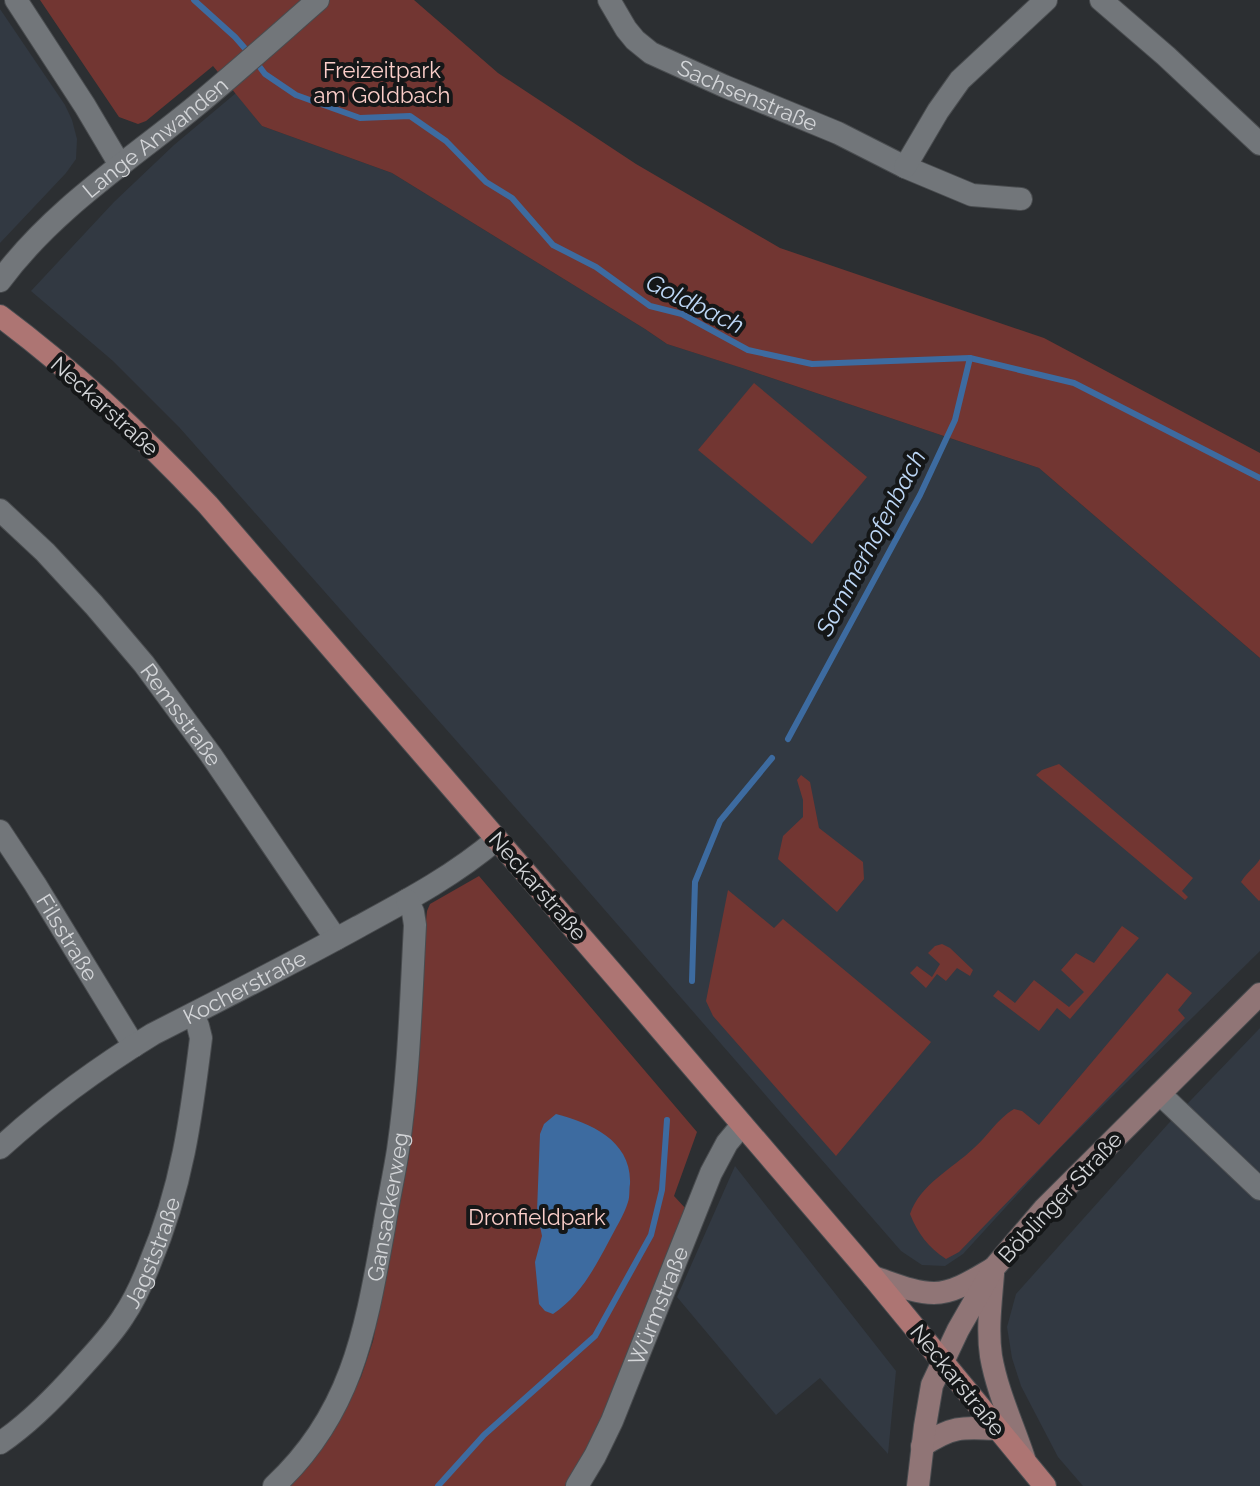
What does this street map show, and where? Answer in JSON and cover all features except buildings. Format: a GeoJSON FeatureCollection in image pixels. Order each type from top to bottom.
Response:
{"type":"FeatureCollection","features":[{"type":"Feature","properties":{"kind":"main road","name":"Neckarstraße"},"geometry":{"type":"LineString","coordinates":[[0,316],[153,447],[208,505],[873,1277],[1045,1486]]}},
{"type":"Feature","properties":{"kind":"main road","name":"Böblinger Straße"},"geometry":{"type":"LineString","coordinates":[[918,1486],[930,1394],[942,1362],[993,1269],[1044,1209],[1260,994]]}},
{"type":"Feature","properties":{"kind":"main road"},"geometry":{"type":"LineString","coordinates":[[873,1277],[935,1293],[968,1282],[993,1269]]}},
{"type":"Feature","properties":{"kind":"main road"},"geometry":{"type":"LineString","coordinates":[[993,1269],[991,1353],[1025,1462]]}},
{"type":"Feature","properties":{"kind":"main road"},"geometry":{"type":"LineString","coordinates":[[922,1446],[940,1434],[958,1428],[997,1429]]}},
{"type":"Feature","properties":{"kind":"street"},"geometry":{"type":"LineString","coordinates":[[16,0],[120,165]]}},
{"type":"Feature","properties":{"kind":"street","name":"Lange Anwanden"},"geometry":{"type":"LineString","coordinates":[[0,281],[55,219],[197,105],[318,0]]}},
{"type":"Feature","properties":{"kind":"street","name":"Sachsenstraße"},"geometry":{"type":"LineString","coordinates":[[609,0],[626,29],[651,53],[838,133],[905,167],[972,195],[1021,199]]}},
{"type":"Feature","properties":{"kind":"street"},"geometry":{"type":"LineString","coordinates":[[905,167],[960,80],[1046,0]]}},
{"type":"Feature","properties":{"kind":"street"},"geometry":{"type":"LineString","coordinates":[[1101,0],[1260,144]]}},
{"type":"Feature","properties":{"kind":"street","name":"Remsstraße"},"geometry":{"type":"LineString","coordinates":[[0,510],[45,552],[94,605],[162,687],[336,939]]}},
{"type":"Feature","properties":{"kind":"street","name":"Filsstraße"},"geometry":{"type":"LineString","coordinates":[[0,831],[134,1046]]}},
{"type":"Feature","properties":{"kind":"street","name":"Kocherstraße"},"geometry":{"type":"LineString","coordinates":[[0,1148],[25,1125],[134,1046],[407,900],[472,860],[497,839]]}},
{"type":"Feature","properties":{"kind":"street","name":"Gansackerweg"},"geometry":{"type":"LineString","coordinates":[[274,1486],[286,1476],[332,1414],[350,1373],[365,1326],[398,1148],[405,1081],[415,925],[407,900]]}},
{"type":"Feature","properties":{"kind":"street","name":"Jagststraße"},"geometry":{"type":"LineString","coordinates":[[0,1443],[35,1416],[104,1342],[124,1316],[144,1278],[166,1227],[191,1122],[201,1038],[193,1014]]}},
{"type":"Feature","properties":{"kind":"street"},"geometry":{"type":"LineString","coordinates":[[1160,1094],[1260,1189]]}},
{"type":"Feature","properties":{"kind":"street","name":"Würmstraße"},"geometry":{"type":"LineString","coordinates":[[577,1486],[612,1421],[711,1173],[727,1143],[742,1125]]}},
{"type":"Feature","properties":{"kind":"shaded area"},"geometry":{"type":"Polygon","coordinates":[[[0,9],[65,105],[77,139],[76,159],[66,173],[0,243],[0,9]]]}},
{"type":"Feature","properties":{"kind":"shaded area"},"geometry":{"type":"Polygon","coordinates":[[[236,93],[262,126],[392,173],[667,344],[1039,468],[1260,658],[1260,951],[1059,1149],[963,1254],[945,1266],[922,1265],[901,1251],[179,427],[113,361],[31,291],[114,202],[174,145],[236,93]]]}},
{"type":"Feature","properties":{"kind":"shaded area"},"geometry":{"type":"Polygon","coordinates":[[[1260,1028],[1260,1486],[1083,1486],[1058,1457],[1021,1386],[1007,1327],[1016,1294],[1168,1124],[1260,1028]]]}},
{"type":"Feature","properties":{"kind":"shaded area"},"geometry":{"type":"Polygon","coordinates":[[[735,1166],[896,1371],[888,1454],[820,1378],[776,1415],[677,1297],[735,1166]]]}},
{"type":"Feature","properties":{"kind":"green space","name":"Freizeitpark am Goldbach"},"geometry":{"type":"Polygon","coordinates":[[[40,0],[414,0],[498,73],[636,164],[780,248],[1044,338],[1260,453],[1260,658],[1039,468],[667,344],[392,173],[262,126],[213,66],[146,121],[138,124],[119,117],[40,0]]]}},
{"type":"Feature","properties":{"kind":"green space"},"geometry":{"type":"Polygon","coordinates":[[[754,383],[867,477],[812,544],[698,450],[754,383]]]}},
{"type":"Feature","properties":{"kind":"green space"},"geometry":{"type":"Polygon","coordinates":[[[1059,764],[1193,878],[1182,891],[1188,897],[1185,900],[1036,775],[1059,764]]]}},
{"type":"Feature","properties":{"kind":"green space"},"geometry":{"type":"Polygon","coordinates":[[[801,775],[810,782],[819,828],[863,862],[864,879],[837,912],[778,859],[783,836],[803,817],[803,800],[797,780],[801,775]]]}},
{"type":"Feature","properties":{"kind":"green space"},"geometry":{"type":"Polygon","coordinates":[[[1260,859],[1260,900],[1259,901],[1241,882],[1260,859]]]}},
{"type":"Feature","properties":{"kind":"green space","name":"Dronfieldpark"},"geometry":{"type":"Polygon","coordinates":[[[479,876],[697,1132],[674,1196],[687,1210],[610,1409],[567,1486],[287,1486],[342,1413],[361,1377],[373,1341],[409,1156],[427,911],[430,904],[479,876]]]}},
{"type":"Feature","properties":{"kind":"green space"},"geometry":{"type":"Polygon","coordinates":[[[728,890],[774,928],[783,919],[931,1042],[836,1156],[713,1016],[706,1001],[728,890]]]}},
{"type":"Feature","properties":{"kind":"green space"},"geometry":{"type":"Polygon","coordinates":[[[1122,926],[1139,938],[1070,1019],[1057,1008],[1039,1031],[993,996],[998,990],[1015,1003],[1034,980],[1069,1007],[1084,992],[1061,970],[1076,953],[1094,963],[1122,926]]]}},
{"type":"Feature","properties":{"kind":"green space"},"geometry":{"type":"Polygon","coordinates":[[[942,944],[973,970],[970,976],[957,968],[946,981],[937,974],[926,988],[910,973],[917,966],[932,977],[940,964],[928,953],[942,944]]]}},
{"type":"Feature","properties":{"kind":"green space"},"geometry":{"type":"Polygon","coordinates":[[[1167,973],[1192,993],[1178,1010],[1185,1018],[959,1252],[946,1259],[924,1240],[910,1214],[921,1194],[1014,1109],[1022,1111],[1039,1125],[1167,973]]]}},
{"type":"Feature","properties":{"kind":"water"},"geometry":{"type":"Polygon","coordinates":[[[556,1114],[595,1129],[617,1145],[629,1169],[630,1184],[626,1207],[598,1262],[579,1290],[553,1314],[539,1304],[535,1262],[542,1236],[537,1211],[540,1134],[544,1124],[556,1114]]]}},
{"type":"Feature","properties":{"kind":"waterway","name":"Goldbach"},"geometry":{"type":"LineString","coordinates":[[194,0],[249,53]]}},
{"type":"Feature","properties":{"kind":"waterway","name":"Goldbach"},"geometry":{"type":"LineString","coordinates":[[256,62],[265,74],[296,95],[360,118],[410,116],[446,141],[486,182],[512,198],[553,245],[596,267],[650,306],[682,314],[748,350],[812,364],[970,358],[1074,383],[1260,478]]}},
{"type":"Feature","properties":{"kind":"waterway","name":"Sommerhofenbach"},"geometry":{"type":"LineString","coordinates":[[788,739],[920,495],[955,420],[970,358]]}},
{"type":"Feature","properties":{"kind":"waterway","name":"Sommerhofenbach"},"geometry":{"type":"LineString","coordinates":[[692,981],[695,882],[720,821],[772,758]]}},
{"type":"Feature","properties":{"kind":"waterway","name":"Sommerhofenbach"},"geometry":{"type":"LineString","coordinates":[[438,1486],[484,1435],[595,1336],[651,1235],[662,1190],[667,1120]]}}]}
